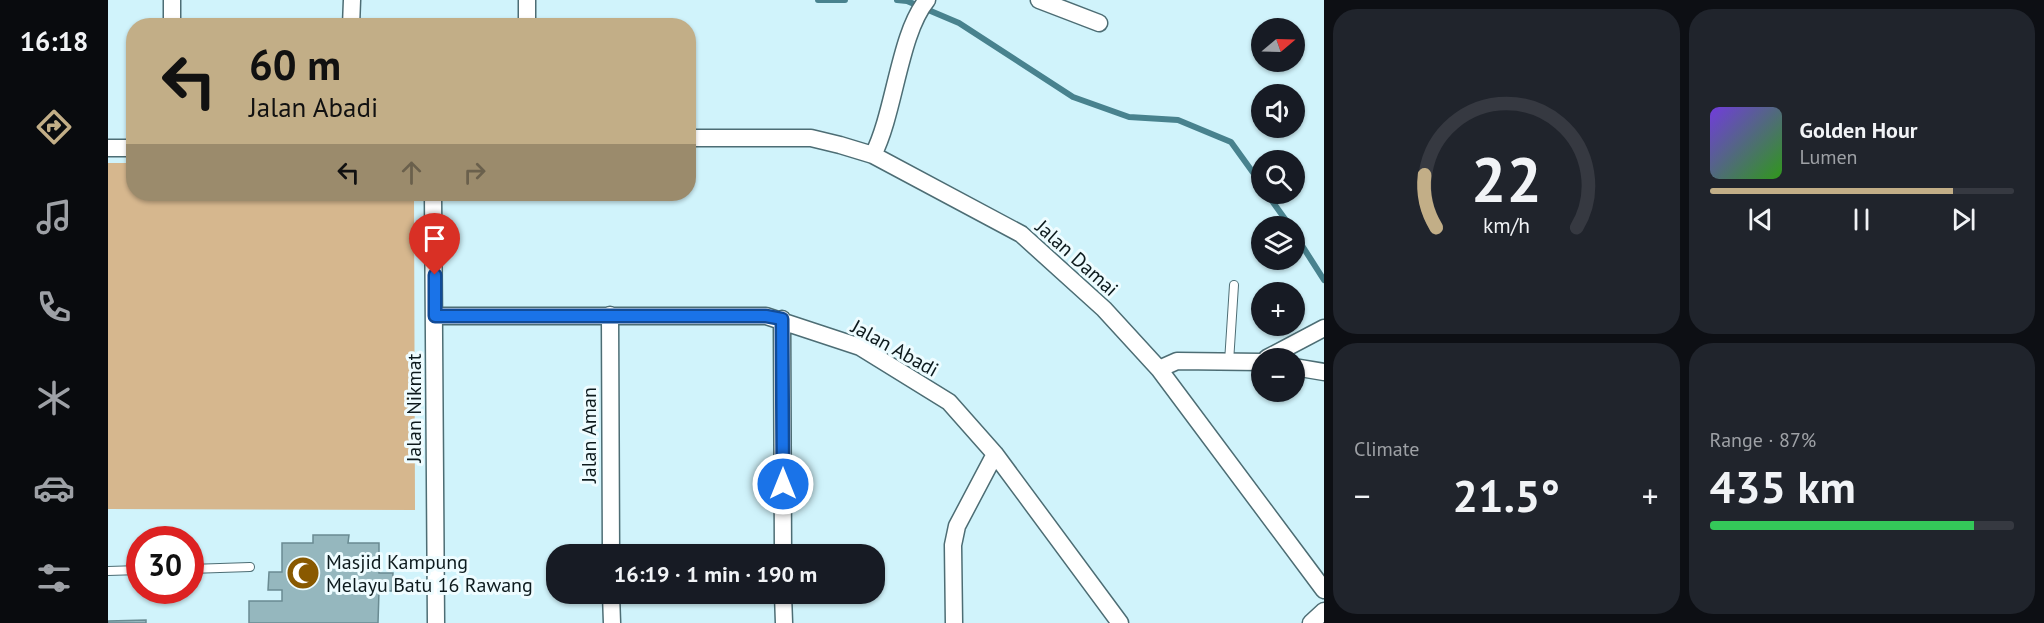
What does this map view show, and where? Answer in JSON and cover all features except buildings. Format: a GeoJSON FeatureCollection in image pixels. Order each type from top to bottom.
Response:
{"type":"FeatureCollection","features":[{"type":"Feature","properties":{"kind":"street"},"geometry":{"type":"LineString","coordinates":[[172,0],[172,18]]}},
{"type":"Feature","properties":{"kind":"street"},"geometry":{"type":"LineString","coordinates":[[351,18],[352,0]]}},
{"type":"Feature","properties":{"kind":"street"},"geometry":{"type":"LineString","coordinates":[[527,0],[527,18]]}},
{"type":"Feature","properties":{"kind":"street"},"geometry":{"type":"LineString","coordinates":[[1039,0],[1099,23]]}},
{"type":"Feature","properties":{"kind":"street"},"geometry":{"type":"LineString","coordinates":[[873,155],[882,138],[922,8]]}},
{"type":"Feature","properties":{"kind":"street","name":"Jalan Damai"},"geometry":{"type":"LineString","coordinates":[[696,138],[811,138],[873,155],[1021,234],[1104,309],[1159,369],[1324,590]]}},
{"type":"Feature","properties":{"kind":"street"},"geometry":{"type":"LineString","coordinates":[[108,148],[126,148]]}},
{"type":"Feature","properties":{"kind":"street","name":"Jalan Nikmat"},"geometry":{"type":"LineString","coordinates":[[433,201],[436,623]]}},
{"type":"Feature","properties":{"kind":"street","name":"Jalan Aman"},"geometry":{"type":"LineString","coordinates":[[610,315],[611,544]]}},
{"type":"Feature","properties":{"kind":"street","name":"Jalan Abadi"},"geometry":{"type":"LineString","coordinates":[[435,316],[766,316],[782,319],[860,347],[949,402],[995,454],[1120,623]]}},
{"type":"Feature","properties":{"kind":"street"},"geometry":{"type":"LineString","coordinates":[[782,319],[783,544]]}},
{"type":"Feature","properties":{"kind":"street"},"geometry":{"type":"LineString","coordinates":[[1286,348],[1324,328]]}},
{"type":"Feature","properties":{"kind":"street"},"geometry":{"type":"LineString","coordinates":[[1159,369],[1177,361],[1251,362]]}},
{"type":"Feature","properties":{"kind":"street"},"geometry":{"type":"LineString","coordinates":[[1305,369],[1324,372]]}},
{"type":"Feature","properties":{"kind":"street"},"geometry":{"type":"LineString","coordinates":[[954,623],[953,545],[957,526],[995,454]]}},
{"type":"Feature","properties":{"kind":"street"},"geometry":{"type":"LineString","coordinates":[[611,604],[612,623]]}},
{"type":"Feature","properties":{"kind":"street"},"geometry":{"type":"LineString","coordinates":[[783,604],[784,623]]}},
{"type":"Feature","properties":{"kind":"street"},"geometry":{"type":"LineString","coordinates":[[1311,623],[1324,611]]}},
{"type":"Feature","properties":{"kind":"lane"},"geometry":{"type":"LineString","coordinates":[[1229,363],[1234,285]]}},
{"type":"Feature","properties":{"kind":"lane"},"geometry":{"type":"LineString","coordinates":[[204,569],[250,567]]}},
{"type":"Feature","properties":{"kind":"lane"},"geometry":{"type":"LineString","coordinates":[[108,571],[126,570]]}},
{"type":"Feature","properties":{"kind":"shaded area"},"geometry":{"type":"Polygon","coordinates":[[[108,163],[126,163],[126,201],[414,201],[415,510],[108,509],[108,163]]]}},
{"type":"Feature","properties":{"kind":"waterway"},"geometry":{"type":"LineString","coordinates":[[818,0],[845,0]]}},
{"type":"Feature","properties":{"kind":"waterway"},"geometry":{"type":"LineString","coordinates":[[897,0],[907,1],[959,23],[1073,97],[1129,117],[1178,120],[1231,142],[1251,170]]}},
{"type":"Feature","properties":{"kind":"waterway"},"geometry":{"type":"LineString","coordinates":[[1274,204],[1283,216]]}},
{"type":"Feature","properties":{"kind":"waterway"},"geometry":{"type":"LineString","coordinates":[[1305,250],[1324,280]]}},
{"type":"Feature","properties":{"kind":"place","name":"Masjid Kampung Melayu Batu 16 Rawang"},"geometry":{"type":"Point","coordinates":[303,573]}},
{"type":"Feature","properties":{"kind":"route"},"geometry":{"type":"LineString","coordinates":[[435,275],[435,316],[766,316],[782,319],[783,484]]}}]}
